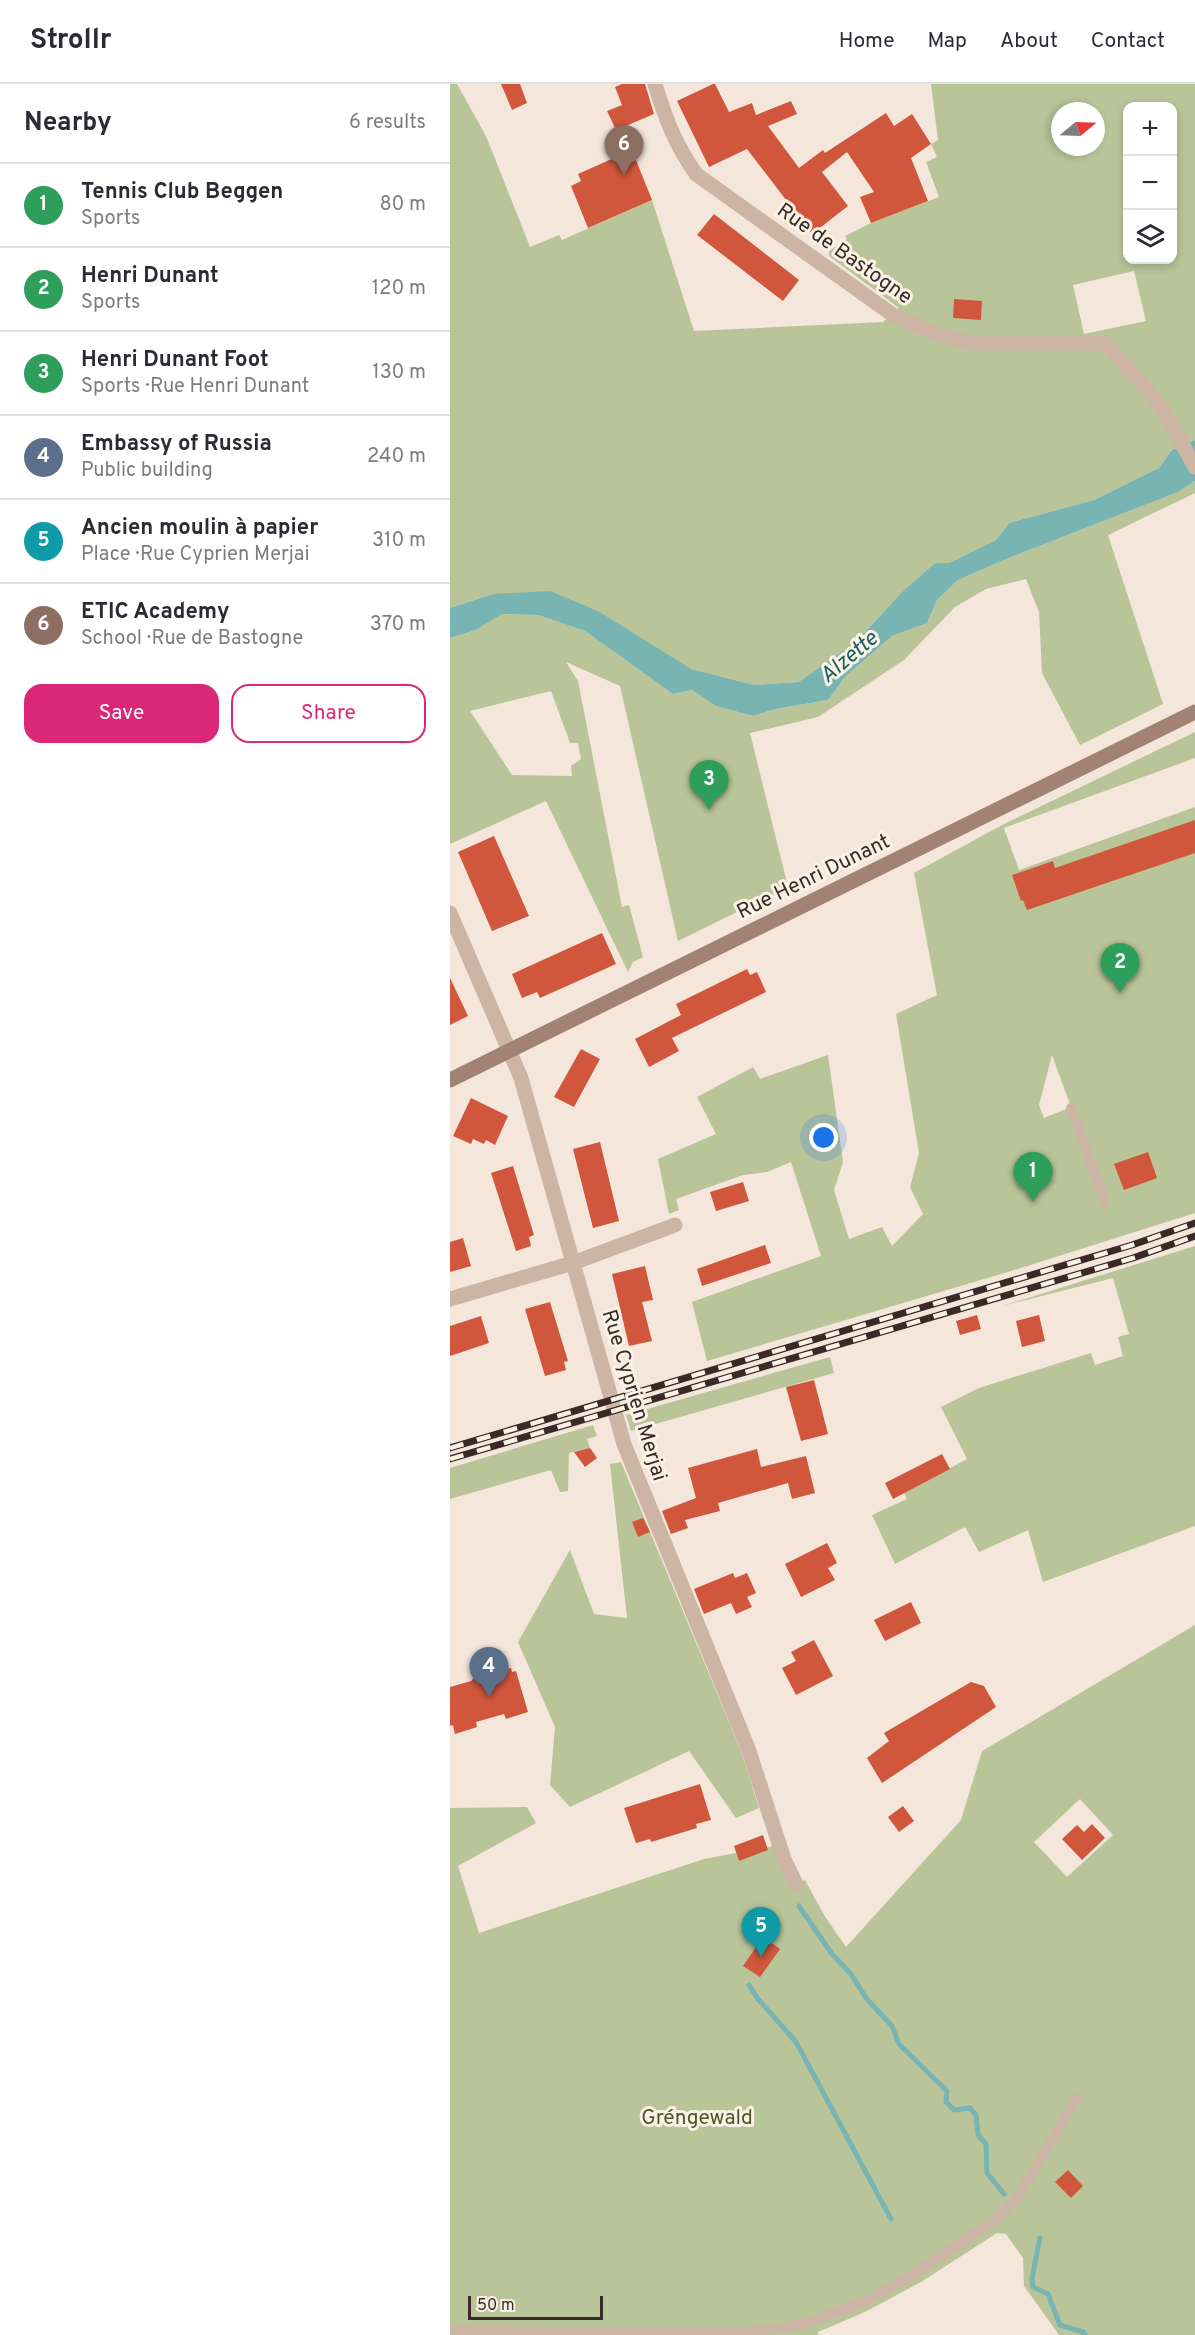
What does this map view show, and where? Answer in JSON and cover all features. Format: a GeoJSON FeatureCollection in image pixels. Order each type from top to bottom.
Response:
{"type":"FeatureCollection","features":[{"type":"Feature","properties":{"kind":"main road","name":"Rue Henri Dunant"},"geometry":{"type":"LineString","coordinates":[[450,1080],[1195,712]]}},
{"type":"Feature","properties":{"kind":"street","name":"Rue de Bastogne"},"geometry":{"type":"LineString","coordinates":[[655,84],[667,124],[696,174],[893,315],[933,333],[970,343],[1105,343],[1146,388],[1165,413],[1195,467]]}},
{"type":"Feature","properties":{"kind":"street","name":"Rue Cyprien Merjai"},"geometry":{"type":"LineString","coordinates":[[450,913],[521,1078],[624,1444],[748,1748],[784,1859],[796,1884]]}},
{"type":"Feature","properties":{"kind":"street"},"geometry":{"type":"LineString","coordinates":[[450,1299],[573,1263],[675,1225]]}},
{"type":"Feature","properties":{"kind":"lane"},"geometry":{"type":"LineString","coordinates":[[1071,1108],[1105,1202]]}},
{"type":"Feature","properties":{"kind":"lane"},"geometry":{"type":"LineString","coordinates":[[450,2331],[738,2334],[809,2322],[868,2300],[911,2276],[998,2218],[1018,2197],[1077,2098]]}},
{"type":"Feature","properties":{"kind":"green space"},"geometry":{"type":"Polygon","coordinates":[[[450,84],[457,84],[486,136],[530,247],[559,235],[562,240],[652,200],[694,331],[883,322],[899,308],[829,256],[829,251],[847,239],[845,236],[871,223],[939,197],[926,162],[937,157],[931,144],[938,140],[931,84],[1195,84],[1195,440],[1172,450],[1159,468],[1094,500],[1009,523],[996,540],[949,563],[935,563],[903,591],[856,642],[800,682],[754,685],[690,669],[600,612],[493,594],[450,608],[450,84]],[[1134,271],[1073,285],[1084,334],[1146,321],[1134,271]]]}},
{"type":"Feature","properties":{"kind":"green space"},"geometry":{"type":"Polygon","coordinates":[[[1195,481],[1195,493],[1108,535],[1163,704],[1080,745],[1042,673],[1039,612],[1026,579],[986,589],[955,607],[904,660],[818,717],[750,733],[788,887],[678,941],[620,686],[566,662],[578,681],[622,907],[629,905],[643,957],[633,962],[628,972],[546,801],[450,844],[450,638],[476,630],[502,614],[538,615],[585,631],[673,694],[692,690],[716,706],[753,716],[775,709],[828,700],[846,676],[892,636],[927,623],[937,600],[958,580],[1178,492],[1195,481]],[[551,691],[470,711],[512,775],[572,776],[571,766],[581,759],[578,743],[570,743],[551,691]]]}},
{"type":"Feature","properties":{"kind":"green space"},"geometry":{"type":"Polygon","coordinates":[[[1195,732],[1195,758],[1004,828],[1019,870],[1195,807],[1195,1213],[1008,1272],[707,1361],[692,1302],[821,1256],[791,1162],[767,1172],[743,1175],[676,1199],[679,1210],[669,1214],[658,1159],[716,1134],[697,1097],[753,1067],[760,1079],[828,1055],[843,1162],[834,1190],[849,1239],[882,1227],[892,1246],[923,1214],[910,1187],[919,1153],[896,1014],[937,995],[914,873],[1002,825],[1195,732]],[[1052,1055],[1039,1105],[1044,1118],[1071,1107],[1052,1055]]]}},
{"type":"Feature","properties":{"kind":"green space"},"geometry":{"type":"Polygon","coordinates":[[[1195,1246],[1195,1526],[1043,1582],[1028,1530],[979,1552],[965,1527],[895,1564],[872,1515],[907,1499],[904,1493],[967,1459],[941,1407],[979,1388],[1091,1353],[1095,1365],[1123,1356],[1118,1337],[1129,1334],[1113,1278],[1002,1306],[1195,1246]]]}},
{"type":"Feature","properties":{"kind":"green space"},"geometry":{"type":"Polygon","coordinates":[[[830,1357],[834,1373],[631,1431],[626,1415],[830,1357]]]}},
{"type":"Feature","properties":{"kind":"green space"},"geometry":{"type":"Polygon","coordinates":[[[593,1425],[597,1436],[587,1439],[590,1448],[569,1453],[568,1491],[560,1492],[551,1470],[450,1499],[450,1468],[593,1425]]]}},
{"type":"Feature","properties":{"kind":"green space"},"geometry":{"type":"Polygon","coordinates":[[[621,1462],[741,1751],[759,1808],[736,1818],[689,1751],[570,1807],[550,1785],[555,1727],[518,1642],[570,1550],[594,1614],[627,1618],[610,1464],[621,1462]]]}},
{"type":"Feature","properties":{"kind":"green space","name":"Gréngewald"},"geometry":{"type":"Polygon","coordinates":[[[1195,1625],[1195,2335],[1059,2335],[1024,2286],[1023,2258],[1006,2234],[997,2233],[921,2282],[865,2312],[818,2332],[818,2335],[450,2335],[450,1808],[527,1807],[536,1823],[458,1866],[479,1933],[704,1859],[773,1846],[796,1884],[805,1880],[824,1915],[846,1947],[961,1820],[982,1751],[1195,1625]],[[1080,1799],[1034,1842],[1067,1877],[1113,1835],[1080,1799]]]}},
{"type":"Feature","properties":{"kind":"water","name":"Alzette"},"geometry":{"type":"Polygon","coordinates":[[[1195,440],[1195,481],[1178,492],[958,580],[937,600],[927,623],[892,636],[846,676],[828,700],[775,709],[753,716],[716,706],[692,690],[673,694],[585,631],[538,615],[502,614],[476,630],[450,638],[450,608],[493,594],[550,591],[600,612],[691,669],[754,685],[799,682],[856,642],[903,591],[935,563],[949,563],[996,540],[1009,523],[1094,500],[1159,468],[1172,450],[1195,440]]]}},
{"type":"Feature","properties":{"kind":"building"},"geometry":{"type":"Polygon","coordinates":[[[501,84],[520,84],[527,103],[512,110],[501,84]]]}},
{"type":"Feature","properties":{"kind":"building"},"geometry":{"type":"Polygon","coordinates":[[[622,84],[645,84],[654,114],[616,130],[607,111],[622,105],[615,87],[622,84]]]}},
{"type":"Feature","properties":{"kind":"building"},"geometry":{"type":"Polygon","coordinates":[[[713,84],[729,112],[752,103],[756,115],[791,101],[797,114],[768,126],[799,168],[823,150],[825,153],[886,113],[894,126],[912,114],[931,144],[911,158],[928,201],[871,223],[860,197],[874,192],[847,152],[822,172],[848,206],[812,234],[747,149],[709,167],[677,101],[713,84]]]}},
{"type":"Feature","properties":{"kind":"building"},"geometry":{"type":"Polygon","coordinates":[[[632,150],[652,200],[588,228],[571,186],[581,181],[578,174],[632,150]]]}},
{"type":"Feature","properties":{"kind":"building"},"geometry":{"type":"Polygon","coordinates":[[[714,214],[799,280],[783,301],[697,235],[714,214]]]}},
{"type":"Feature","properties":{"kind":"building"},"geometry":{"type":"Polygon","coordinates":[[[954,299],[982,301],[981,320],[953,318],[954,299]]]}},
{"type":"Feature","properties":{"kind":"building"},"geometry":{"type":"Polygon","coordinates":[[[1195,820],[1195,853],[1027,910],[1023,900],[1021,901],[1012,875],[1053,861],[1055,868],[1195,820]]]}},
{"type":"Feature","properties":{"kind":"building"},"geometry":{"type":"Polygon","coordinates":[[[494,836],[529,916],[492,931],[458,852],[494,836]]]}},
{"type":"Feature","properties":{"kind":"building"},"geometry":{"type":"Polygon","coordinates":[[[602,933],[616,964],[540,998],[537,992],[522,998],[512,974],[602,933]]]}},
{"type":"Feature","properties":{"kind":"building"},"geometry":{"type":"Polygon","coordinates":[[[747,969],[750,975],[757,972],[766,992],[672,1038],[679,1051],[649,1067],[635,1039],[681,1015],[676,1004],[747,969]]]}},
{"type":"Feature","properties":{"kind":"building"},"geometry":{"type":"Polygon","coordinates":[[[450,978],[468,1016],[450,1025],[450,978]]]}},
{"type":"Feature","properties":{"kind":"building"},"geometry":{"type":"Polygon","coordinates":[[[581,1049],[600,1059],[574,1107],[554,1097],[581,1049]]]}},
{"type":"Feature","properties":{"kind":"building"},"geometry":{"type":"Polygon","coordinates":[[[471,1098],[508,1116],[495,1145],[486,1140],[484,1144],[473,1139],[471,1144],[453,1136],[471,1098]]]}},
{"type":"Feature","properties":{"kind":"building"},"geometry":{"type":"Polygon","coordinates":[[[600,1142],[619,1221],[593,1228],[573,1149],[600,1142]]]}},
{"type":"Feature","properties":{"kind":"building"},"geometry":{"type":"Polygon","coordinates":[[[1148,1152],[1157,1178],[1124,1190],[1114,1164],[1148,1152]]]}},
{"type":"Feature","properties":{"kind":"building"},"geometry":{"type":"Polygon","coordinates":[[[513,1166],[534,1235],[529,1237],[531,1246],[516,1251],[491,1173],[513,1166]]]}},
{"type":"Feature","properties":{"kind":"building"},"geometry":{"type":"Polygon","coordinates":[[[743,1182],[749,1201],[716,1211],[710,1192],[743,1182]]]}},
{"type":"Feature","properties":{"kind":"building"},"geometry":{"type":"Polygon","coordinates":[[[463,1238],[471,1266],[450,1272],[450,1242],[463,1238]]]}},
{"type":"Feature","properties":{"kind":"building"},"geometry":{"type":"Polygon","coordinates":[[[765,1245],[771,1263],[702,1286],[697,1269],[765,1245]]]}},
{"type":"Feature","properties":{"kind":"building"},"geometry":{"type":"Polygon","coordinates":[[[645,1266],[653,1300],[642,1302],[652,1341],[629,1346],[612,1274],[645,1266]]]}},
{"type":"Feature","properties":{"kind":"building"},"geometry":{"type":"Polygon","coordinates":[[[550,1302],[568,1361],[564,1362],[566,1370],[545,1376],[525,1309],[550,1302]]]}},
{"type":"Feature","properties":{"kind":"building"},"geometry":{"type":"Polygon","coordinates":[[[977,1315],[981,1329],[960,1335],[956,1321],[977,1315]]]}},
{"type":"Feature","properties":{"kind":"building"},"geometry":{"type":"Polygon","coordinates":[[[1039,1315],[1045,1341],[1022,1347],[1016,1321],[1039,1315]]]}},
{"type":"Feature","properties":{"kind":"building"},"geometry":{"type":"Polygon","coordinates":[[[481,1316],[489,1343],[450,1356],[450,1326],[481,1316]]]}},
{"type":"Feature","properties":{"kind":"building"},"geometry":{"type":"Polygon","coordinates":[[[814,1380],[828,1434],[801,1441],[786,1387],[814,1380]]]}},
{"type":"Feature","properties":{"kind":"building"},"geometry":{"type":"Polygon","coordinates":[[[590,1448],[597,1458],[585,1467],[574,1452],[590,1448]]]}},
{"type":"Feature","properties":{"kind":"building"},"geometry":{"type":"Polygon","coordinates":[[[757,1449],[761,1467],[806,1456],[815,1493],[792,1499],[788,1483],[718,1503],[720,1511],[685,1520],[688,1528],[671,1534],[662,1511],[696,1498],[688,1468],[757,1449]]]}},
{"type":"Feature","properties":{"kind":"building"},"geometry":{"type":"Polygon","coordinates":[[[942,1454],[950,1469],[893,1499],[885,1483],[942,1454]]]}},
{"type":"Feature","properties":{"kind":"building"},"geometry":{"type":"Polygon","coordinates":[[[643,1518],[650,1532],[638,1537],[632,1522],[643,1518]]]}},
{"type":"Feature","properties":{"kind":"building"},"geometry":{"type":"Polygon","coordinates":[[[827,1543],[837,1563],[828,1568],[835,1580],[801,1597],[785,1564],[827,1543]]]}},
{"type":"Feature","properties":{"kind":"building"},"geometry":{"type":"Polygon","coordinates":[[[733,1573],[735,1578],[747,1573],[756,1593],[747,1597],[752,1607],[736,1614],[731,1603],[704,1614],[694,1589],[733,1573]]]}},
{"type":"Feature","properties":{"kind":"building"},"geometry":{"type":"Polygon","coordinates":[[[911,1602],[921,1623],[885,1641],[874,1620],[911,1602]]]}},
{"type":"Feature","properties":{"kind":"building"},"geometry":{"type":"Polygon","coordinates":[[[814,1640],[833,1676],[796,1695],[782,1668],[796,1661],[791,1652],[814,1640]]]}},
{"type":"Feature","properties":{"kind":"building"},"geometry":{"type":"Polygon","coordinates":[[[511,1668],[512,1672],[516,1671],[528,1712],[506,1719],[504,1714],[476,1722],[477,1727],[455,1734],[453,1725],[450,1726],[450,1687],[511,1668]]]}},
{"type":"Feature","properties":{"kind":"building"},"geometry":{"type":"Polygon","coordinates":[[[971,1682],[984,1686],[996,1707],[882,1783],[867,1758],[889,1741],[884,1733],[971,1682]]]}},
{"type":"Feature","properties":{"kind":"building"},"geometry":{"type":"Polygon","coordinates":[[[700,1784],[711,1820],[696,1824],[697,1828],[651,1842],[650,1839],[636,1843],[624,1808],[700,1784]]]}},
{"type":"Feature","properties":{"kind":"building"},"geometry":{"type":"Polygon","coordinates":[[[903,1806],[914,1821],[899,1832],[888,1817],[903,1806]]]}},
{"type":"Feature","properties":{"kind":"building"},"geometry":{"type":"Polygon","coordinates":[[[1092,1824],[1105,1838],[1082,1860],[1062,1839],[1077,1825],[1084,1832],[1092,1824]]]}},
{"type":"Feature","properties":{"kind":"building"},"geometry":{"type":"Polygon","coordinates":[[[763,1835],[768,1850],[739,1861],[734,1846],[763,1835]]]}},
{"type":"Feature","properties":{"kind":"building"},"geometry":{"type":"Polygon","coordinates":[[[763,1937],[780,1949],[760,1977],[743,1966],[763,1937]]]}},
{"type":"Feature","properties":{"kind":"building"},"geometry":{"type":"Polygon","coordinates":[[[1068,2170],[1083,2186],[1071,2198],[1055,2182],[1068,2170]]]}},
{"type":"Feature","properties":{"kind":"waterway"},"geometry":{"type":"LineString","coordinates":[[799,1906],[832,1954],[851,1974],[866,1998],[892,2026],[899,2044],[947,2091],[946,2102],[954,2110],[970,2108],[976,2115],[978,2135],[986,2144],[987,2173],[1004,2194]]}},
{"type":"Feature","properties":{"kind":"waterway"},"geometry":{"type":"LineString","coordinates":[[749,1985],[758,1999],[796,2042],[891,2219]]}},
{"type":"Feature","properties":{"kind":"waterway"},"geometry":{"type":"LineString","coordinates":[[1040,2238],[1032,2278],[1033,2287],[1048,2294],[1060,2325],[1083,2332],[1085,2335]]}},
{"type":"Feature","properties":{"kind":"railway"},"geometry":{"type":"LineString","coordinates":[[450,1448],[1132,1245],[1195,1223]]}},
{"type":"Feature","properties":{"kind":"railway"},"geometry":{"type":"LineString","coordinates":[[450,1459],[1133,1258],[1195,1236]]}},
{"type":"Feature","properties":{"kind":"place","name":"ETIC Academy"},"geometry":{"type":"Point","coordinates":[624,175]}},
{"type":"Feature","properties":{"kind":"place","name":"Henri Dunant Foot"},"geometry":{"type":"Point","coordinates":[709,810]}},
{"type":"Feature","properties":{"kind":"place","name":"Henri Dunant"},"geometry":{"type":"Point","coordinates":[1120,993]}},
{"type":"Feature","properties":{"kind":"place","name":"Tennis Club Beggen"},"geometry":{"type":"Point","coordinates":[1033,1202]}},
{"type":"Feature","properties":{"kind":"place","name":"Embassy of Russia"},"geometry":{"type":"Point","coordinates":[489,1697]}},
{"type":"Feature","properties":{"kind":"place","name":"Ancien moulin à papier"},"geometry":{"type":"Point","coordinates":[761,1957]}}]}
